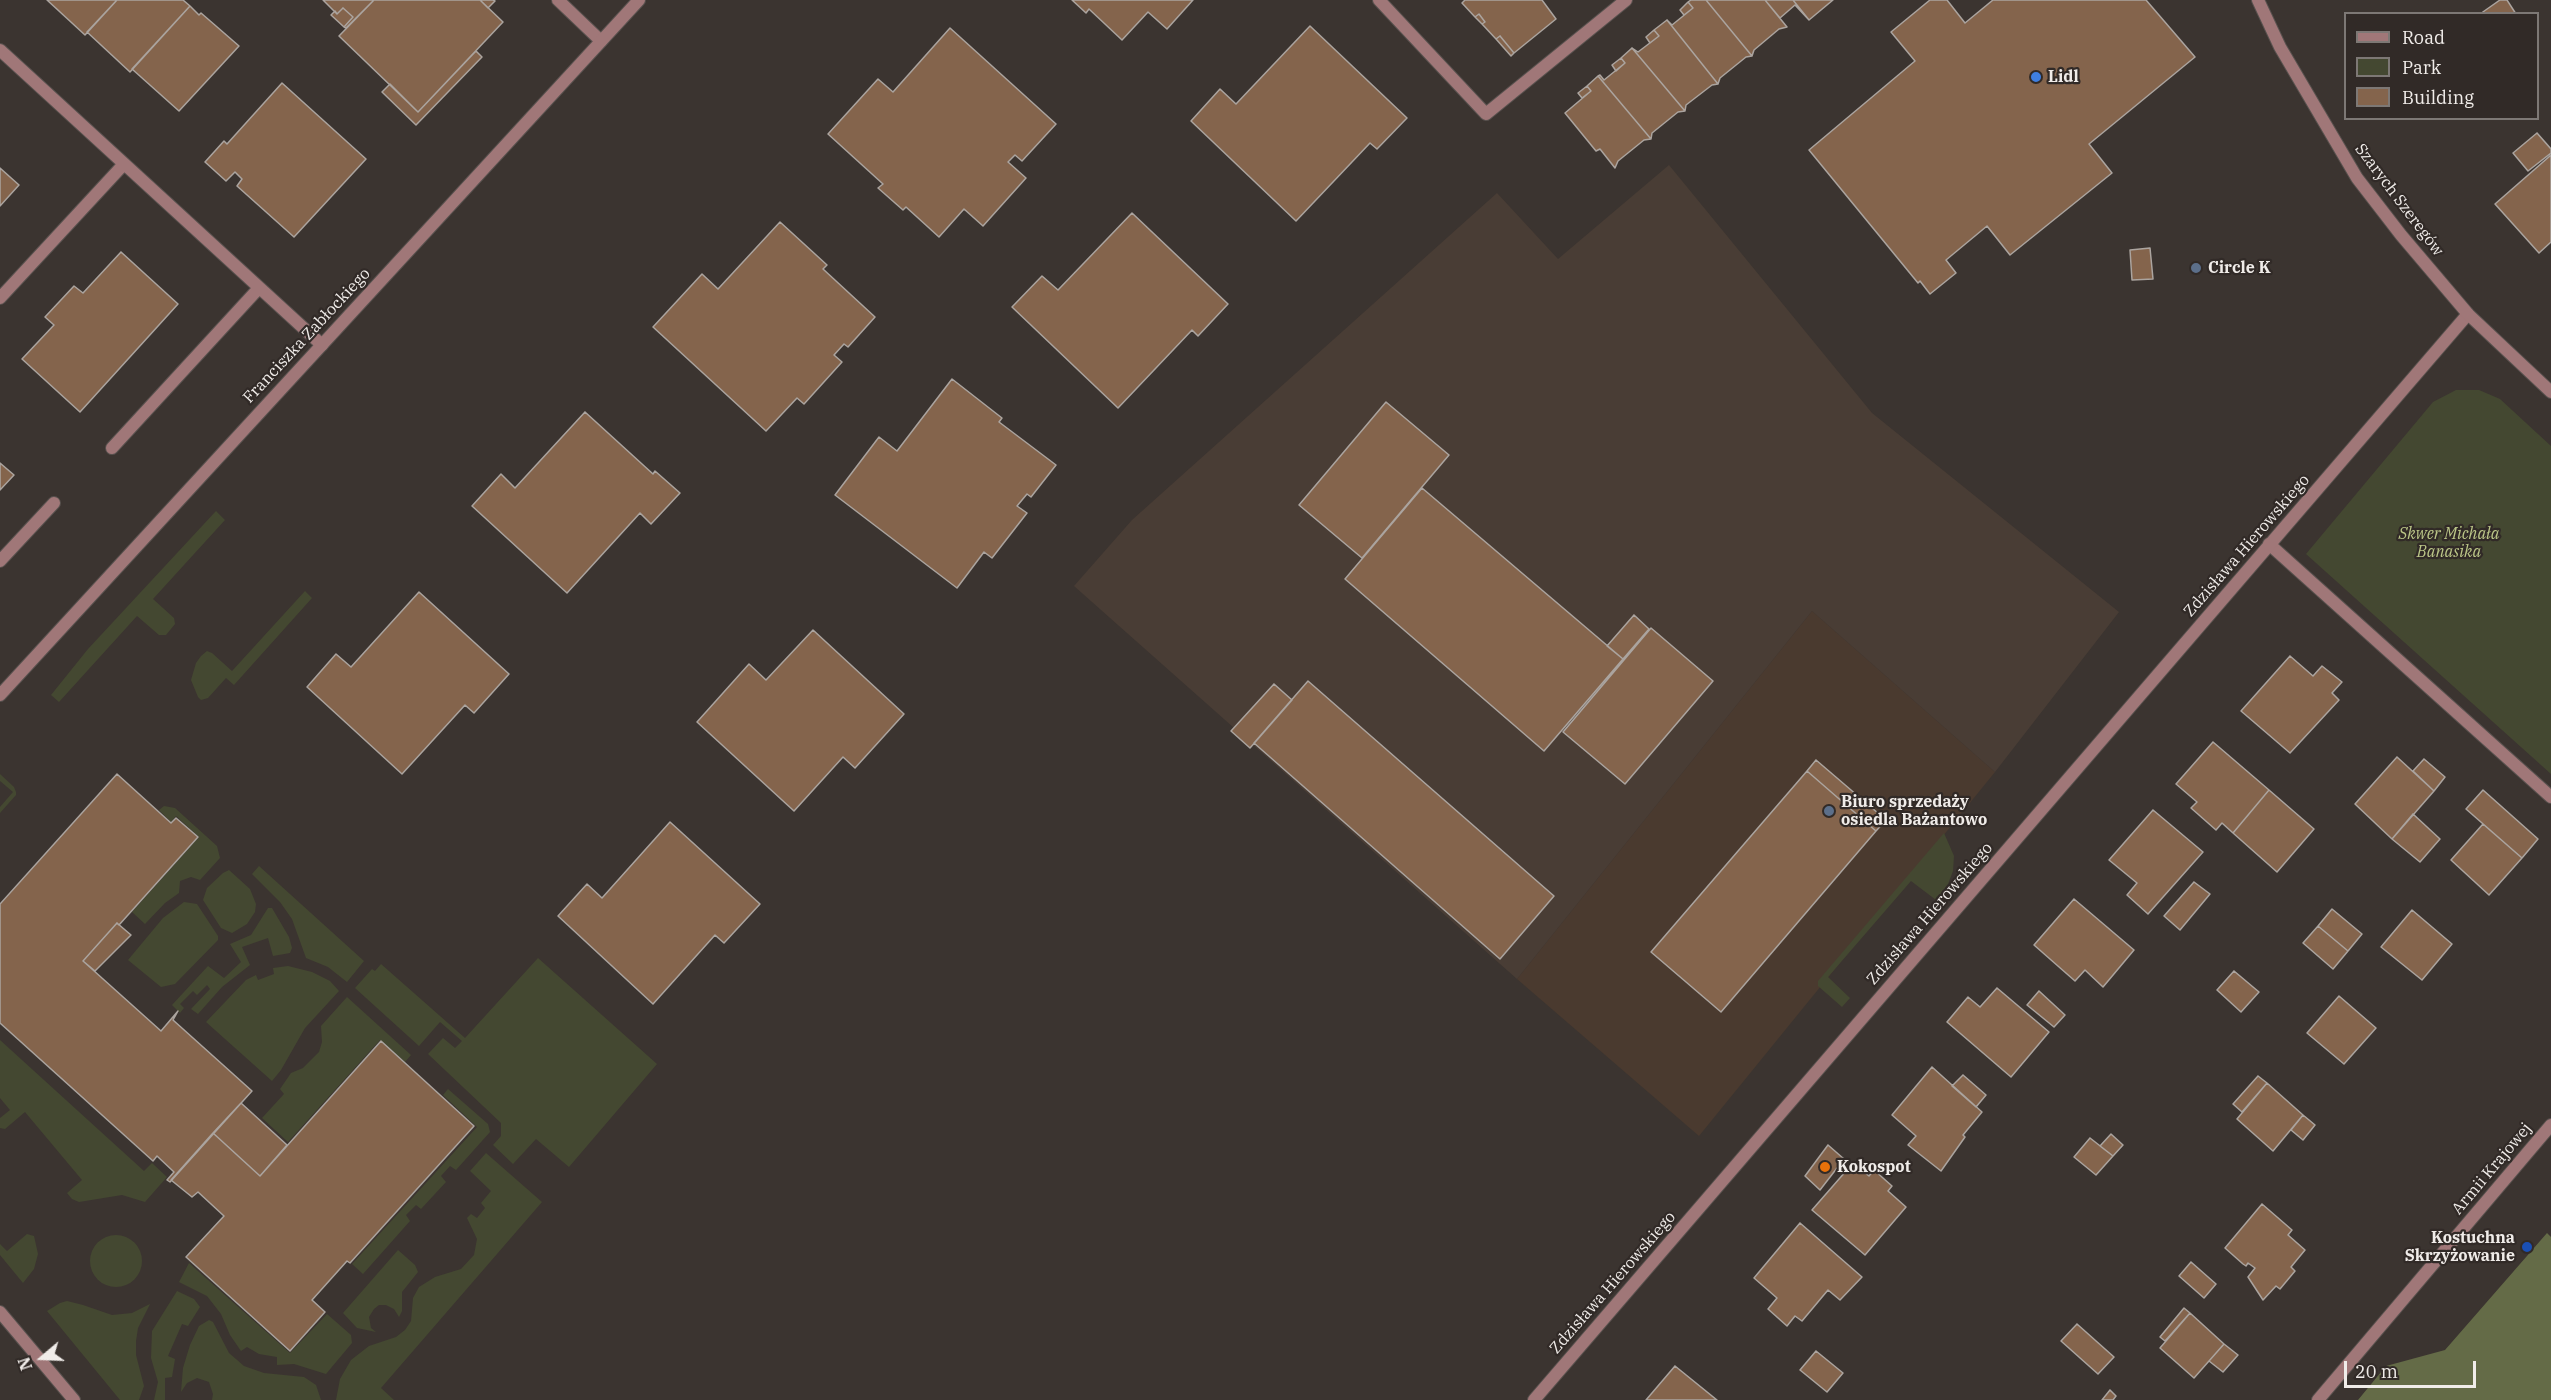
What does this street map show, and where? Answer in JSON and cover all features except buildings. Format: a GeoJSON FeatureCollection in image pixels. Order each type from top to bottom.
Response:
{"type":"FeatureCollection","features":[{"type":"Feature","properties":{"kind":"street"},"geometry":{"type":"LineString","coordinates":[[558,0],[601,41]]}},
{"type":"Feature","properties":{"kind":"street","name":"Franciszka Zabłockiego"},"geometry":{"type":"LineString","coordinates":[[0,695],[639,0]]}},
{"type":"Feature","properties":{"kind":"street"},"geometry":{"type":"LineString","coordinates":[[1379,0],[1486,114],[1626,0]]}},
{"type":"Feature","properties":{"kind":"street","name":"Szarych Szeregów"},"geometry":{"type":"LineString","coordinates":[[2258,0],[2280,47],[2357,178],[2401,235],[2468,314],[2551,392]]}},
{"type":"Feature","properties":{"kind":"street"},"geometry":{"type":"LineString","coordinates":[[0,50],[322,345]]}},
{"type":"Feature","properties":{"kind":"street"},"geometry":{"type":"LineString","coordinates":[[0,298],[124,164]]}},
{"type":"Feature","properties":{"kind":"street"},"geometry":{"type":"LineString","coordinates":[[112,447],[259,288]]}},
{"type":"Feature","properties":{"kind":"street","name":"Zdzisława Hierowskiego"},"geometry":{"type":"LineString","coordinates":[[1534,1400],[2468,314]]}},
{"type":"Feature","properties":{"kind":"street"},"geometry":{"type":"LineString","coordinates":[[0,561],[54,503]]}},
{"type":"Feature","properties":{"kind":"street"},"geometry":{"type":"LineString","coordinates":[[2269,544],[2551,797]]}},
{"type":"Feature","properties":{"kind":"street","name":"Armii Krajowej"},"geometry":{"type":"LineString","coordinates":[[2318,1400],[2551,1125]]}},
{"type":"Feature","properties":{"kind":"street"},"geometry":{"type":"LineString","coordinates":[[0,1312],[74,1400]]}},
{"type":"Feature","properties":{"kind":"shaded area"},"geometry":{"type":"Polygon","coordinates":[[[1669,165],[1872,413],[2119,612],[1995,772],[1812,611],[1517,979],[1074,586],[1132,520],[1497,193],[1558,259],[1669,165]]]}},
{"type":"Feature","properties":{"kind":"shaded area"},"geometry":{"type":"Polygon","coordinates":[[[1812,611],[1995,772],[1699,1136],[1517,979],[1812,611]]]}},
{"type":"Feature","properties":{"kind":"green space","name":"Skwer Michała Banasika"},"geometry":{"type":"Polygon","coordinates":[[[2456,390],[2479,390],[2500,399],[2551,446],[2551,774],[2306,554],[2433,402],[2456,390]]]}},
{"type":"Feature","properties":{"kind":"green space"},"geometry":{"type":"Polygon","coordinates":[[[216,511],[225,520],[153,599],[174,618],[175,624],[166,635],[159,635],[137,616],[59,702],[51,695],[88,649],[216,511]]]}},
{"type":"Feature","properties":{"kind":"green space"},"geometry":{"type":"Polygon","coordinates":[[[305,591],[312,598],[234,685],[226,678],[208,698],[201,700],[191,680],[196,663],[201,656],[207,651],[212,653],[232,671],[305,591]]]}},
{"type":"Feature","properties":{"kind":"green space"},"geometry":{"type":"Polygon","coordinates":[[[0,774],[14,787],[16,795],[0,813],[0,807],[13,792],[0,781],[0,774]]]}},
{"type":"Feature","properties":{"kind":"green space"},"geometry":{"type":"Polygon","coordinates":[[[164,806],[175,808],[217,846],[220,858],[200,880],[191,877],[180,881],[179,893],[165,903],[145,924],[132,912],[199,837],[176,816],[171,822],[159,810],[164,806]]]}},
{"type":"Feature","properties":{"kind":"green space"},"geometry":{"type":"Polygon","coordinates":[[[1944,833],[1954,856],[1953,871],[1948,884],[1936,900],[1911,881],[1828,977],[1850,998],[1842,1007],[1818,986],[1818,981],[1944,833]]]}},
{"type":"Feature","properties":{"kind":"green space"},"geometry":{"type":"Polygon","coordinates":[[[259,866],[364,961],[347,982],[328,967],[306,958],[292,919],[280,902],[252,874],[259,866]]]}},
{"type":"Feature","properties":{"kind":"green space"},"geometry":{"type":"Polygon","coordinates":[[[229,870],[250,889],[256,904],[255,912],[247,924],[232,933],[221,928],[203,900],[207,888],[229,870]]]}},
{"type":"Feature","properties":{"kind":"green space"},"geometry":{"type":"Polygon","coordinates":[[[184,902],[197,904],[218,936],[218,940],[175,984],[161,987],[128,960],[163,918],[184,902]]]}},
{"type":"Feature","properties":{"kind":"green space"},"geometry":{"type":"Polygon","coordinates":[[[268,908],[272,908],[289,937],[292,948],[290,953],[273,956],[268,938],[242,947],[250,965],[222,987],[198,1014],[191,1009],[210,989],[207,985],[197,995],[193,991],[180,1004],[184,1008],[180,1013],[172,1005],[208,966],[224,978],[241,962],[230,944],[251,935],[268,908]]]}},
{"type":"Feature","properties":{"kind":"green space"},"geometry":{"type":"Polygon","coordinates":[[[538,958],[657,1064],[569,1167],[536,1139],[513,1164],[493,1145],[501,1136],[501,1123],[428,1054],[443,1038],[455,1048],[462,1041],[440,1022],[419,1046],[355,988],[372,969],[375,971],[381,964],[465,1038],[538,958]]]}},
{"type":"Feature","properties":{"kind":"green space"},"geometry":{"type":"Polygon","coordinates":[[[288,966],[312,972],[330,981],[339,991],[305,1028],[281,1070],[272,1081],[206,1022],[246,980],[256,975],[258,980],[274,974],[273,968],[288,966]]]}},
{"type":"Feature","properties":{"kind":"green space"},"geometry":{"type":"Polygon","coordinates":[[[347,997],[411,1055],[405,1062],[380,1040],[288,1142],[262,1118],[284,1094],[280,1089],[291,1073],[303,1068],[319,1052],[322,1042],[321,1026],[347,997]]]}},
{"type":"Feature","properties":{"kind":"green space"},"geometry":{"type":"Polygon","coordinates":[[[0,1040],[144,1171],[152,1163],[167,1177],[145,1202],[122,1195],[79,1202],[72,1199],[67,1193],[82,1180],[25,1112],[5,1129],[0,1128],[0,1118],[10,1110],[0,1098],[0,1040]]]}},
{"type":"Feature","properties":{"kind":"green space"},"geometry":{"type":"Polygon","coordinates":[[[448,1089],[488,1124],[490,1132],[456,1170],[450,1166],[441,1176],[446,1182],[421,1209],[416,1205],[406,1215],[410,1221],[363,1274],[352,1264],[477,1127],[443,1095],[448,1089]]]}},
{"type":"Feature","properties":{"kind":"green space"},"geometry":{"type":"Polygon","coordinates":[[[486,1153],[542,1202],[381,1388],[394,1400],[336,1400],[340,1379],[351,1360],[369,1346],[396,1337],[405,1330],[411,1321],[413,1298],[419,1287],[435,1277],[461,1269],[474,1255],[477,1239],[467,1218],[471,1214],[477,1218],[485,1208],[481,1203],[491,1191],[470,1171],[486,1153]]]}},
{"type":"Feature","properties":{"kind":"green space"},"geometry":{"type":"Polygon","coordinates":[[[2547,1233],[2551,1237],[2551,1400],[2358,1400],[2386,1366],[2445,1350],[2547,1233]]]}},
{"type":"Feature","properties":{"kind":"green space"},"geometry":{"type":"Polygon","coordinates":[[[27,1234],[34,1236],[38,1254],[34,1269],[23,1283],[0,1255],[0,1244],[7,1251],[27,1234]]]}},
{"type":"Feature","properties":{"kind":"green space"},"geometry":{"type":"Polygon","coordinates":[[[116,1235],[126,1237],[134,1243],[140,1251],[142,1261],[140,1271],[134,1279],[126,1285],[116,1287],[106,1285],[98,1279],[92,1271],[90,1261],[92,1251],[98,1243],[106,1237],[116,1235]]]}},
{"type":"Feature","properties":{"kind":"green space"},"geometry":{"type":"Polygon","coordinates":[[[398,1250],[415,1265],[418,1272],[402,1292],[402,1311],[399,1317],[394,1309],[386,1305],[379,1305],[369,1317],[371,1328],[376,1332],[357,1328],[343,1313],[398,1250]]]}},
{"type":"Feature","properties":{"kind":"green space"},"geometry":{"type":"Polygon","coordinates":[[[189,1263],[290,1353],[327,1314],[351,1335],[352,1343],[326,1374],[294,1364],[277,1365],[277,1357],[259,1354],[247,1347],[241,1351],[230,1335],[221,1314],[207,1296],[179,1282],[189,1263]]]}},
{"type":"Feature","properties":{"kind":"green space"},"geometry":{"type":"Polygon","coordinates":[[[177,1291],[194,1299],[200,1307],[188,1326],[182,1324],[168,1356],[175,1359],[172,1377],[165,1378],[165,1400],[154,1400],[158,1382],[151,1358],[152,1331],[177,1291]]]}},
{"type":"Feature","properties":{"kind":"green space"},"geometry":{"type":"Polygon","coordinates":[[[67,1301],[112,1315],[132,1313],[150,1304],[138,1328],[136,1341],[136,1355],[144,1386],[139,1400],[120,1400],[47,1311],[67,1301]]]}},
{"type":"Feature","properties":{"kind":"green space"},"geometry":{"type":"Polygon","coordinates":[[[209,1320],[213,1322],[229,1353],[244,1366],[264,1373],[304,1377],[316,1385],[321,1400],[212,1400],[213,1394],[209,1382],[197,1378],[187,1383],[181,1392],[183,1368],[190,1345],[199,1326],[209,1320]]]}},
{"type":"Feature","properties":{"kind":"place","name":"Lidl"},"geometry":{"type":"Point","coordinates":[2036,77]}},
{"type":"Feature","properties":{"kind":"place","name":"Circle K"},"geometry":{"type":"Point","coordinates":[2196,268]}},
{"type":"Feature","properties":{"kind":"place","name":"Biuro sprzedaży osiedla Bażantowo"},"geometry":{"type":"Point","coordinates":[1829,811]}},
{"type":"Feature","properties":{"kind":"place","name":"Kokospot"},"geometry":{"type":"Point","coordinates":[1825,1167]}},
{"type":"Feature","properties":{"kind":"place","name":"Kostuchna Skrzyżowanie"},"geometry":{"type":"Point","coordinates":[2527,1247]}}]}
